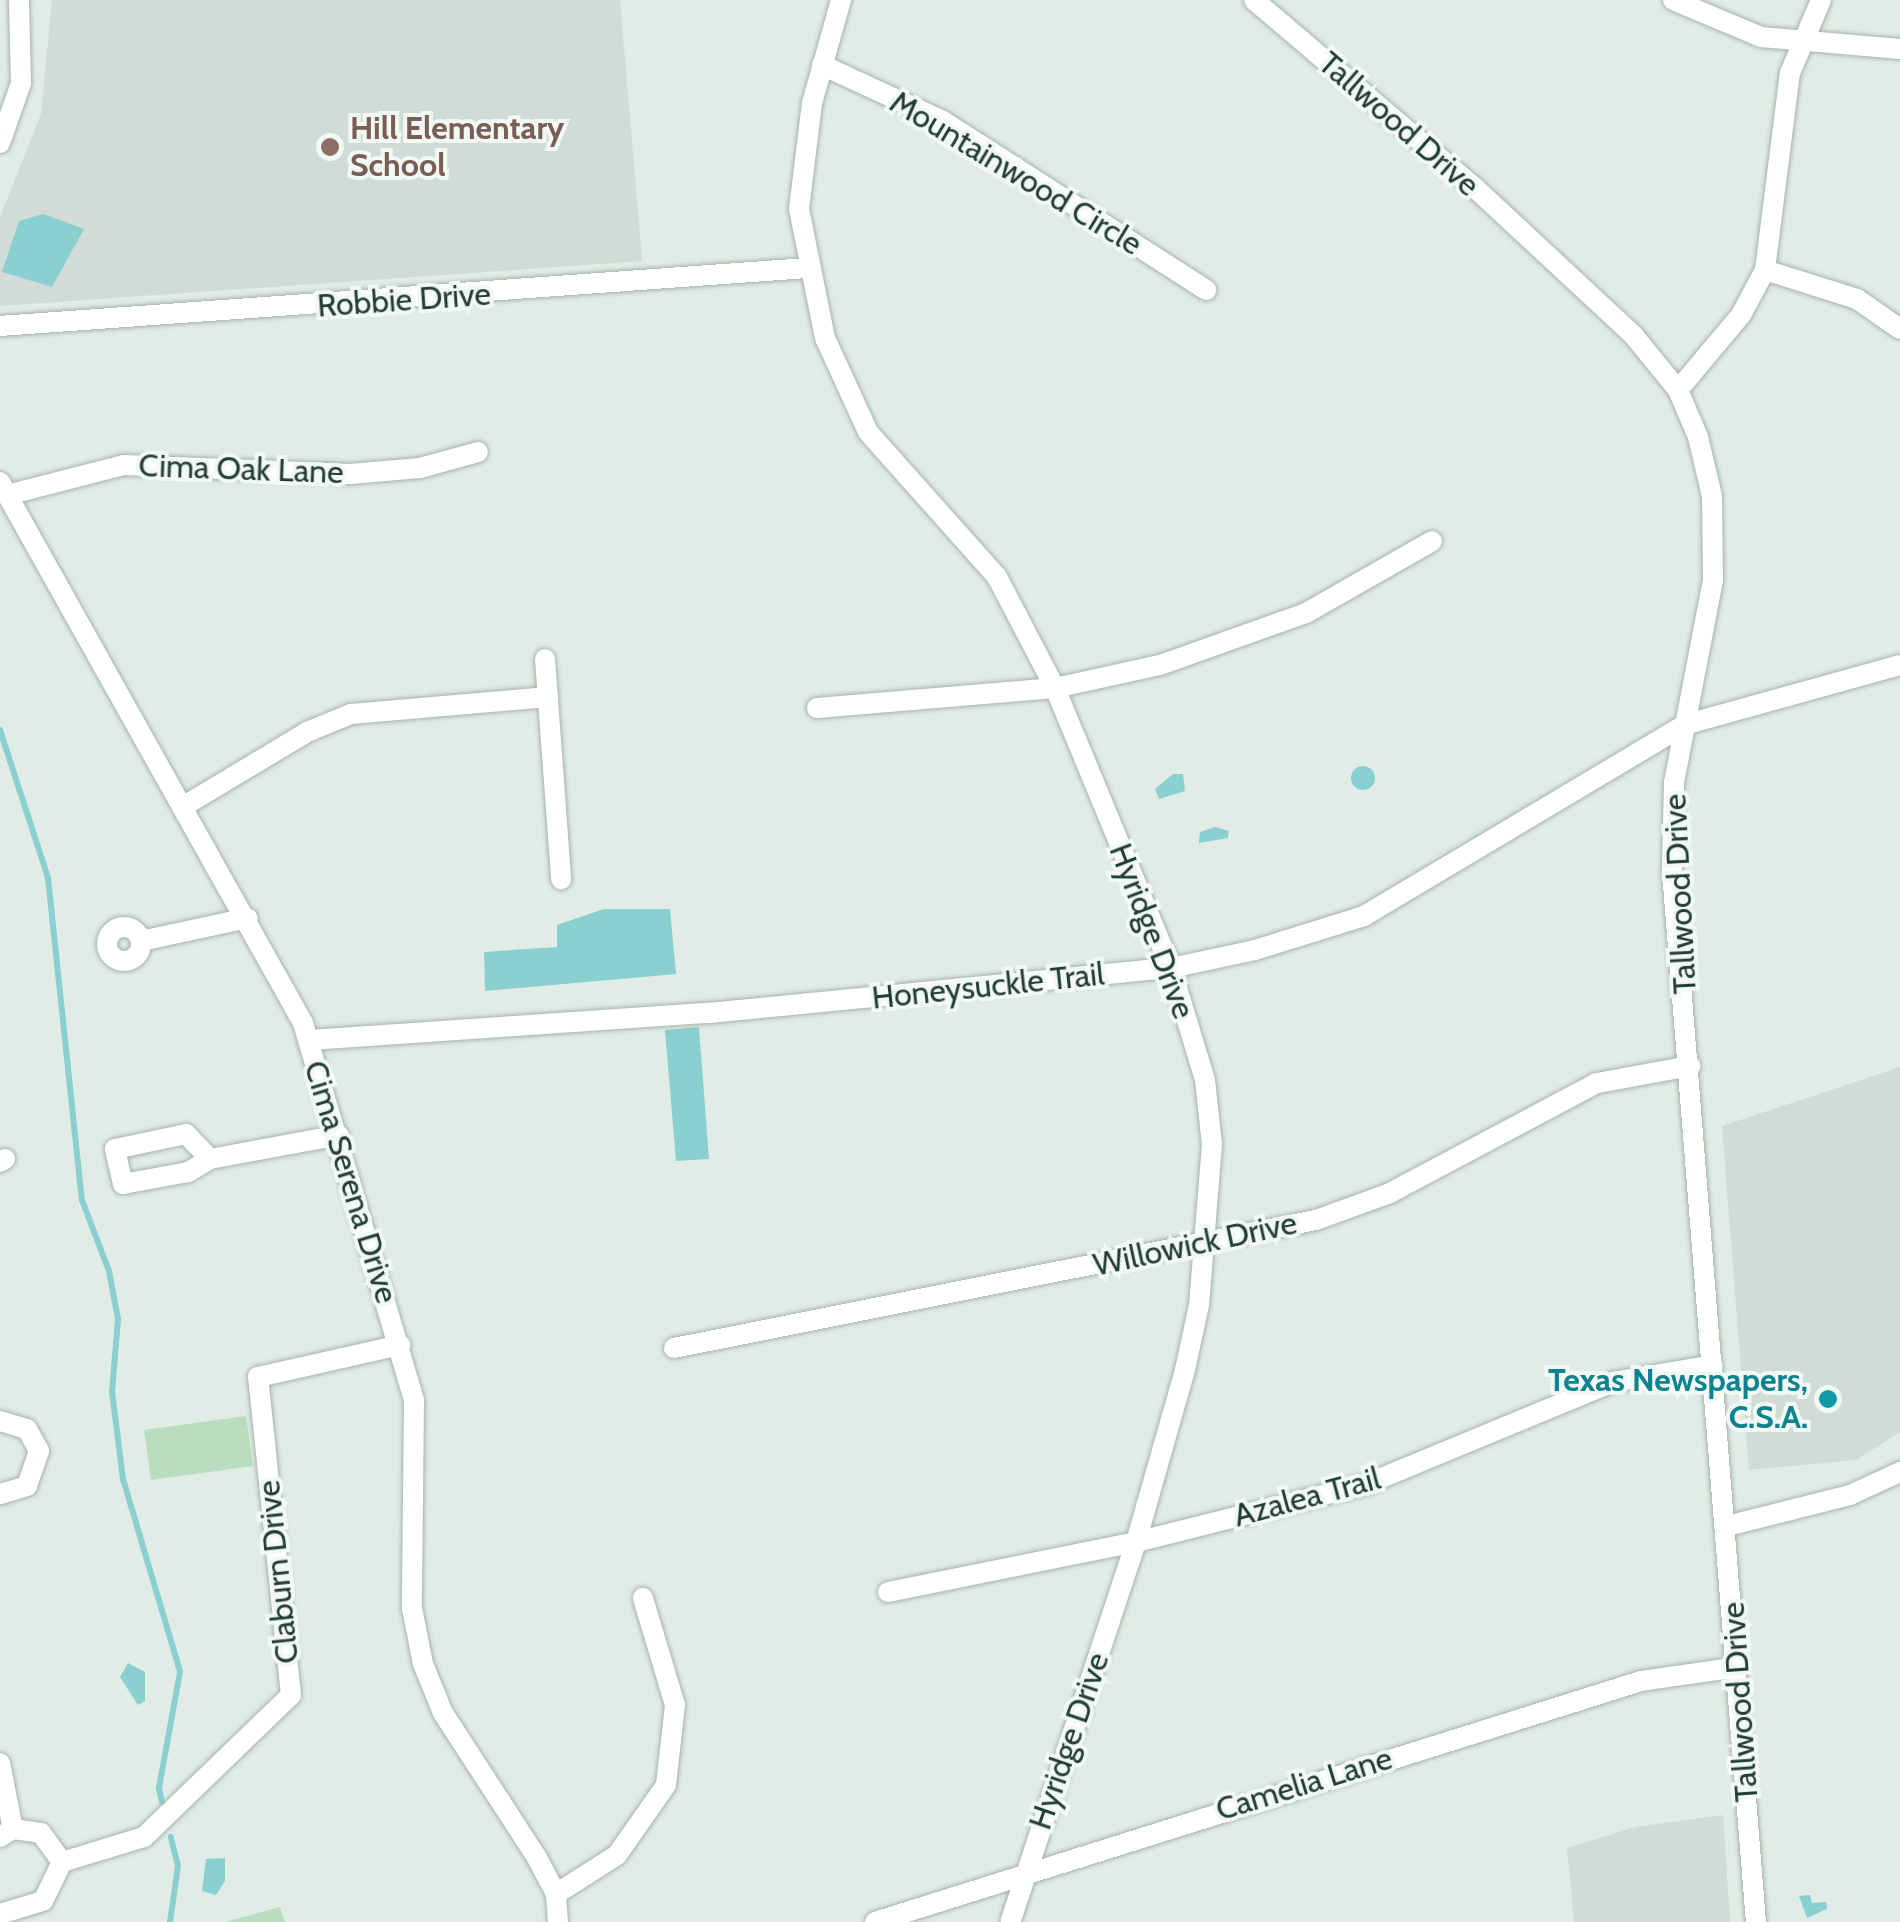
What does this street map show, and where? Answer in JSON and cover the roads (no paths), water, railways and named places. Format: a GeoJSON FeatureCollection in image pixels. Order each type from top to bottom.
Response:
{"type":"FeatureCollection","features":[{"type":"Feature","properties":{"kind":"street"},"geometry":{"type":"LineString","coordinates":[[3,128],[21,83],[19,0]]}},
{"type":"Feature","properties":{"kind":"street","name":"Hyridge Drive"},"geometry":{"type":"LineString","coordinates":[[841,0],[822,64],[803,157],[799,208],[807,268],[825,338],[868,432],[997,577],[1055,688],[1171,968],[1205,1080],[1212,1144],[1206,1243],[1186,1370],[1136,1542],[1010,1922]]}},
{"type":"Feature","properties":{"kind":"street","name":"Tallwood Drive"},"geometry":{"type":"LineString","coordinates":[[1254,0],[1475,188],[1634,336],[1678,390],[1698,437],[1715,538],[1713,580],[1684,726],[1672,872],[1756,1922]]}},
{"type":"Feature","properties":{"kind":"street"},"geometry":{"type":"LineString","coordinates":[[1673,0],[1761,37],[1900,50]]}},
{"type":"Feature","properties":{"kind":"street"},"geometry":{"type":"LineString","coordinates":[[1678,390],[1741,315],[1765,270],[1799,42],[1821,0]]}},
{"type":"Feature","properties":{"kind":"street","name":"Mountainwood Circle"},"geometry":{"type":"LineString","coordinates":[[822,64],[943,122],[1206,290]]}},
{"type":"Feature","properties":{"kind":"street","name":"Robbie Drive"},"geometry":{"type":"LineString","coordinates":[[0,326],[807,268]]}},
{"type":"Feature","properties":{"kind":"street"},"geometry":{"type":"LineString","coordinates":[[1765,270],[1834,289],[1900,329]]}},
{"type":"Feature","properties":{"kind":"street","name":"Cima Oak Lane"},"geometry":{"type":"LineString","coordinates":[[3,488],[124,465],[350,474],[420,468],[478,452]]}},
{"type":"Feature","properties":{"kind":"street","name":"Cima Serena Drive"},"geometry":{"type":"LineString","coordinates":[[3,488],[248,918],[309,1040],[414,1400],[412,1608],[423,1664],[444,1713],[556,1894],[558,1922]]}},
{"type":"Feature","properties":{"kind":"street"},"geometry":{"type":"LineString","coordinates":[[817,708],[1055,688],[1242,640],[1306,613],[1432,542]]}},
{"type":"Feature","properties":{"kind":"street"},"geometry":{"type":"LineString","coordinates":[[545,659],[561,879]]}},
{"type":"Feature","properties":{"kind":"street","name":"Honeysuckle Trail"},"geometry":{"type":"LineString","coordinates":[[309,1040],[709,1013],[1171,968],[1364,916],[1684,726],[1900,665]]}},
{"type":"Feature","properties":{"kind":"street"},"geometry":{"type":"LineString","coordinates":[[184,806],[307,732],[351,714],[548,697]]}},
{"type":"Feature","properties":{"kind":"street"},"geometry":{"type":"LineString","coordinates":[[141,941],[248,918]]}},
{"type":"Feature","properties":{"kind":"street","name":"Willowick Drive"},"geometry":{"type":"LineString","coordinates":[[674,1348],[1316,1220],[1390,1193],[1597,1083],[1690,1066]]}},
{"type":"Feature","properties":{"kind":"street"},"geometry":{"type":"LineString","coordinates":[[210,1159],[339,1135]]}},
{"type":"Feature","properties":{"kind":"street","name":"Claburn Drive"},"geometry":{"type":"LineString","coordinates":[[69,1861],[144,1837],[291,1695],[258,1377],[400,1345]]}},
{"type":"Feature","properties":{"kind":"street","name":"Azalea Trail"},"geometry":{"type":"LineString","coordinates":[[888,1592],[1136,1542],[1368,1484],[1642,1373],[1713,1365]]}},
{"type":"Feature","properties":{"kind":"street"},"geometry":{"type":"LineString","coordinates":[[0,1421],[27,1430],[39,1451],[27,1486],[0,1494]]}},
{"type":"Feature","properties":{"kind":"street"},"geometry":{"type":"LineString","coordinates":[[1727,1526],[1850,1496],[1900,1472]]}},
{"type":"Feature","properties":{"kind":"street"},"geometry":{"type":"LineString","coordinates":[[556,1894],[617,1855],[666,1785],[675,1705],[644,1598]]}},
{"type":"Feature","properties":{"kind":"street","name":"Camelia Lane"},"geometry":{"type":"LineString","coordinates":[[874,1922],[1640,1682],[1738,1667]]}},
{"type":"Feature","properties":{"kind":"street"},"geometry":{"type":"LineString","coordinates":[[0,1763],[6,1833],[41,1833],[69,1861],[48,1897],[0,1914]]}},
{"type":"Feature","properties":{"kind":"water"},"geometry":{"type":"Polygon","coordinates":[[[43,214],[84,229],[52,287],[2,272],[19,221],[43,214]]]}},
{"type":"Feature","properties":{"kind":"water"},"geometry":{"type":"Polygon","coordinates":[[[1363,766],[1375,778],[1363,790],[1351,778],[1363,766]]]}},
{"type":"Feature","properties":{"kind":"water"},"geometry":{"type":"Polygon","coordinates":[[[1173,774],[1183,774],[1185,791],[1159,799],[1155,789],[1173,774]]]}},
{"type":"Feature","properties":{"kind":"water"},"geometry":{"type":"Polygon","coordinates":[[[1215,827],[1229,831],[1228,838],[1199,843],[1200,832],[1215,827]]]}},
{"type":"Feature","properties":{"kind":"water"},"geometry":{"type":"Polygon","coordinates":[[[604,909],[670,909],[676,974],[485,991],[484,952],[557,947],[557,925],[604,909]]]}},
{"type":"Feature","properties":{"kind":"water"},"geometry":{"type":"Polygon","coordinates":[[[699,1027],[709,1159],[676,1161],[665,1030],[699,1027]]]}},
{"type":"Feature","properties":{"kind":"water"},"geometry":{"type":"Polygon","coordinates":[[[128,1663],[145,1672],[145,1701],[138,1705],[120,1677],[128,1663]]]}},
{"type":"Feature","properties":{"kind":"water"},"geometry":{"type":"Polygon","coordinates":[[[225,1858],[225,1881],[216,1895],[202,1891],[206,1859],[225,1858]]]}},
{"type":"Feature","properties":{"kind":"water"},"geometry":{"type":"Polygon","coordinates":[[[1810,1895],[1812,1903],[1826,1902],[1827,1909],[1807,1918],[1799,1896],[1810,1895]]]}},
{"type":"Feature","properties":{"kind":"waterway"},"geometry":{"type":"LineString","coordinates":[[0,730],[48,878],[82,1200],[109,1271],[118,1319],[112,1392],[123,1479],[180,1672],[159,1788],[162,1802]]}},
{"type":"Feature","properties":{"kind":"waterway"},"geometry":{"type":"LineString","coordinates":[[170,1922],[178,1866],[171,1837]]}},
{"type":"Feature","properties":{"kind":"place","name":"Hill Elementary School"},"geometry":{"type":"Point","coordinates":[330,147]}},
{"type":"Feature","properties":{"kind":"place","name":"Texas Newspapers, C.S.A."},"geometry":{"type":"Point","coordinates":[1828,1399]}}]}
